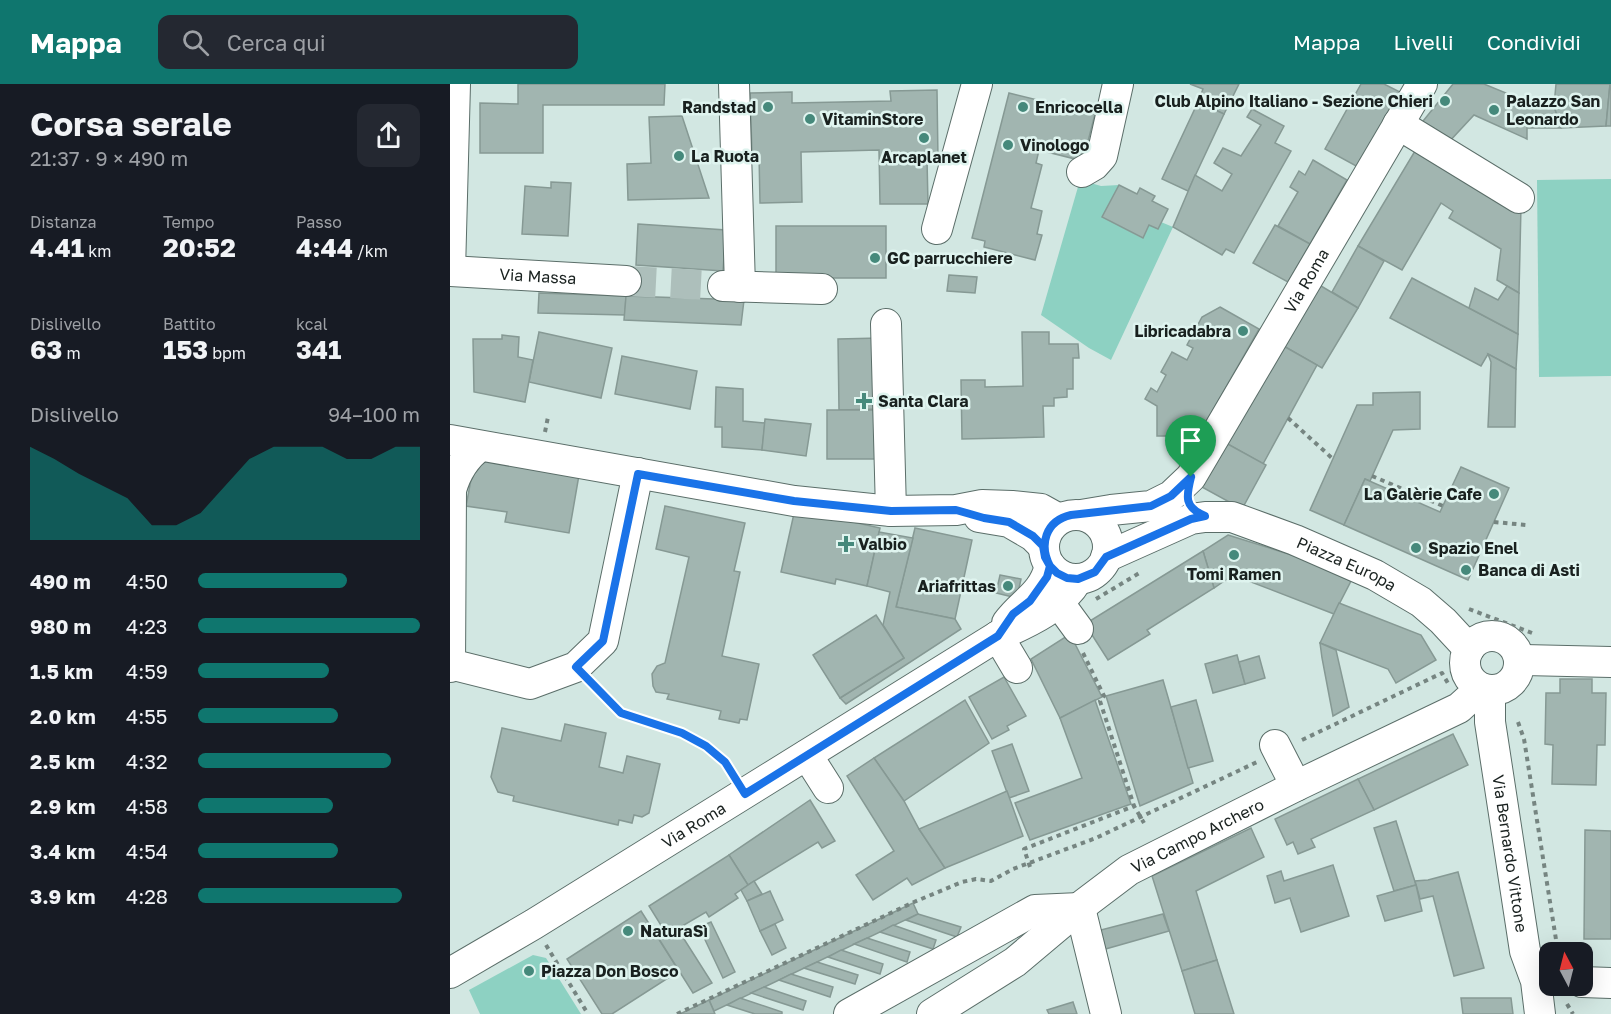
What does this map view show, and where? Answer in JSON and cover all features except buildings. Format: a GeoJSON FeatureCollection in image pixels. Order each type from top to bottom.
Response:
{"type":"FeatureCollection","features":[{"type":"Feature","properties":{"kind":"street","name":"Via Massa"},"geometry":{"type":"LineString","coordinates":[[455,84],[450,271],[626,281]]}},
{"type":"Feature","properties":{"kind":"street"},"geometry":{"type":"LineString","coordinates":[[734,84],[737,228],[732,287],[822,289]]}},
{"type":"Feature","properties":{"kind":"street"},"geometry":{"type":"LineString","coordinates":[[937,229],[977,84]]}},
{"type":"Feature","properties":{"kind":"street"},"geometry":{"type":"LineString","coordinates":[[1082,172],[1094,165],[1102,156],[1118,84]]}},
{"type":"Feature","properties":{"kind":"street","name":"Via Roma"},"geometry":{"type":"LineString","coordinates":[[1205,516],[1195,512],[1186,494],[1191,477],[1422,84]]}},
{"type":"Feature","properties":{"kind":"street"},"geometry":{"type":"LineString","coordinates":[[1398,124],[1519,198]]}},
{"type":"Feature","properties":{"kind":"street"},"geometry":{"type":"LineString","coordinates":[[885,324],[891,511]]}},
{"type":"Feature","properties":{"kind":"street"},"geometry":{"type":"LineString","coordinates":[[450,440],[794,501],[891,511],[956,510],[982,505],[1041,509],[1097,523],[1103,530],[1108,548],[1106,557],[1095,572],[1078,579],[1067,578],[1057,573],[1033,536],[1009,522],[956,510]]}},
{"type":"Feature","properties":{"kind":"street"},"geometry":{"type":"LineString","coordinates":[[480,446],[463,462],[455,476],[451,490],[450,666],[530,684],[576,667],[603,641],[638,474]]}},
{"type":"Feature","properties":{"kind":"street","name":"Via Roma"},"geometry":{"type":"LineString","coordinates":[[1070,517],[1151,506],[1171,496],[1191,477]]}},
{"type":"Feature","properties":{"kind":"street"},"geometry":{"type":"LineString","coordinates":[[1106,557],[1191,519],[1205,516]]}},
{"type":"Feature","properties":{"kind":"street","name":"Piazza Europa"},"geometry":{"type":"LineString","coordinates":[[1205,516],[1232,517],[1295,540],[1375,575],[1421,602],[1443,621],[1469,650]]}},
{"type":"Feature","properties":{"kind":"street"},"geometry":{"type":"LineString","coordinates":[[1046,556],[1045,535],[1051,526],[1070,517]]}},
{"type":"Feature","properties":{"kind":"street","name":"Via Roma"},"geometry":{"type":"LineString","coordinates":[[998,636],[1013,614],[1030,601],[1047,577],[1046,556]]}},
{"type":"Feature","properties":{"kind":"street","name":"Via Roma"},"geometry":{"type":"LineString","coordinates":[[450,973],[534,924],[998,636],[1024,624],[1059,603],[1070,594],[1078,579]]}},
{"type":"Feature","properties":{"kind":"street"},"geometry":{"type":"LineString","coordinates":[[1059,603],[1080,640]]}},
{"type":"Feature","properties":{"kind":"street"},"geometry":{"type":"LineString","coordinates":[[998,636],[1017,668]]}},
{"type":"Feature","properties":{"kind":"street"},"geometry":{"type":"LineString","coordinates":[[1499,637],[1513,646],[1519,660],[1516,676],[1505,687],[1485,689],[1474,682],[1466,667],[1469,650],[1482,638],[1499,637]]}},
{"type":"Feature","properties":{"kind":"street"},"geometry":{"type":"LineString","coordinates":[[1519,660],[1611,662]]}},
{"type":"Feature","properties":{"kind":"street","name":"Via Campo Archero"},"geometry":{"type":"LineString","coordinates":[[932,1014],[1015,962],[1129,870],[1296,786],[1460,708],[1485,689]]}},
{"type":"Feature","properties":{"kind":"street","name":"Via Bernardo Vittone"},"geometry":{"type":"LineString","coordinates":[[1485,689],[1525,951],[1539,974]]}},
{"type":"Feature","properties":{"kind":"street"},"geometry":{"type":"LineString","coordinates":[[1277,748],[1296,786]]}},
{"type":"Feature","properties":{"kind":"street"},"geometry":{"type":"LineString","coordinates":[[807,756],[828,788]]}},
{"type":"Feature","properties":{"kind":"street"},"geometry":{"type":"LineString","coordinates":[[849,1014],[1035,910],[1080,908],[1106,1014]]}},
{"type":"Feature","properties":{"kind":"street"},"geometry":{"type":"LineString","coordinates":[[1593,982],[1611,983]]}},
{"type":"Feature","properties":{"kind":"street","name":"Via Bernardo Vittone"},"geometry":{"type":"LineString","coordinates":[[1540,1014],[1542,996]]}},
{"type":"Feature","properties":{"kind":"path"},"geometry":{"type":"LineString","coordinates":[[1288,418],[1333,459]]}},
{"type":"Feature","properties":{"kind":"path"},"geometry":{"type":"LineString","coordinates":[[1372,476],[1443,506]]}},
{"type":"Feature","properties":{"kind":"path"},"geometry":{"type":"LineString","coordinates":[[1403,496],[1406,490]]}},
{"type":"Feature","properties":{"kind":"path"},"geometry":{"type":"LineString","coordinates":[[1494,522],[1526,525]]}},
{"type":"Feature","properties":{"kind":"path"},"geometry":{"type":"LineString","coordinates":[[1468,608],[1536,634]]}},
{"type":"Feature","properties":{"kind":"path"},"geometry":{"type":"LineString","coordinates":[[1080,640],[1104,696],[1100,701],[1134,806],[1144,823]]}},
{"type":"Feature","properties":{"kind":"path"},"geometry":{"type":"LineString","coordinates":[[576,667],[621,713],[682,733],[706,746],[725,762],[745,794]]}},
{"type":"Feature","properties":{"kind":"path"},"geometry":{"type":"LineString","coordinates":[[677,1014],[914,902],[962,882],[976,879],[991,881],[1096,838],[1277,748],[1442,673],[1450,687]]}},
{"type":"Feature","properties":{"kind":"path"},"geometry":{"type":"LineString","coordinates":[[1517,718],[1524,739],[1556,942]]}},
{"type":"Feature","properties":{"kind":"path"},"geometry":{"type":"LineString","coordinates":[[1024,849],[1134,806]]}},
{"type":"Feature","properties":{"kind":"path"},"geometry":{"type":"LineString","coordinates":[[1023,843],[1030,865]]}},
{"type":"Feature","properties":{"kind":"path"},"geometry":{"type":"LineString","coordinates":[[544,942],[588,1014]]}},
{"type":"Feature","properties":{"kind":"green space"},"geometry":{"type":"Polygon","coordinates":[[[1611,179],[1611,376],[1539,377],[1537,180],[1611,179]]]}},
{"type":"Feature","properties":{"kind":"green space"},"geometry":{"type":"Polygon","coordinates":[[[1080,180],[1101,186],[1119,185],[1103,217],[1142,238],[1149,225],[1158,229],[1161,222],[1173,227],[1111,360],[1089,348],[1041,315],[1080,180]]]}},
{"type":"Feature","properties":{"kind":"green space"},"geometry":{"type":"Polygon","coordinates":[[[533,955],[546,958],[581,1014],[480,1014],[469,990],[533,955]]]}},
{"type":"Feature","properties":{"kind":"tunnel"},"geometry":{"type":"LineString","coordinates":[[626,281],[723,286]]}},
{"type":"Feature","properties":{"kind":"place","name":"Club Alpino Italiano - Sezione Chieri"},"geometry":{"type":"Point","coordinates":[1445,101]}},
{"type":"Feature","properties":{"kind":"place","name":"Randstad"},"geometry":{"type":"Point","coordinates":[768,107]}},
{"type":"Feature","properties":{"kind":"place","name":"Enricocella"},"geometry":{"type":"Point","coordinates":[1023,107]}},
{"type":"Feature","properties":{"kind":"place","name":"Palazzo San Leonardo"},"geometry":{"type":"Point","coordinates":[1494,110]}},
{"type":"Feature","properties":{"kind":"place","name":"VitaminStore"},"geometry":{"type":"Point","coordinates":[810,119]}},
{"type":"Feature","properties":{"kind":"place","name":"Arcaplanet"},"geometry":{"type":"Point","coordinates":[924,138]}},
{"type":"Feature","properties":{"kind":"place","name":"Vinologo"},"geometry":{"type":"Point","coordinates":[1008,145]}},
{"type":"Feature","properties":{"kind":"place","name":"La Ruota"},"geometry":{"type":"Point","coordinates":[679,156]}},
{"type":"Feature","properties":{"kind":"place","name":"GC parrucchiere"},"geometry":{"type":"Point","coordinates":[875,258]}},
{"type":"Feature","properties":{"kind":"place","name":"Libricadabra"},"geometry":{"type":"Point","coordinates":[1243,331]}},
{"type":"Feature","properties":{"kind":"place","name":"Santa Clara"},"geometry":{"type":"Point","coordinates":[864,401]}},
{"type":"Feature","properties":{"kind":"place","name":"La Galèrie Cafe"},"geometry":{"type":"Point","coordinates":[1494,494]}},
{"type":"Feature","properties":{"kind":"place","name":"Valbio"},"geometry":{"type":"Point","coordinates":[846,544]}},
{"type":"Feature","properties":{"kind":"place","name":"Spazio Enel"},"geometry":{"type":"Point","coordinates":[1416,548]}},
{"type":"Feature","properties":{"kind":"place","name":"Tomi Ramen"},"geometry":{"type":"Point","coordinates":[1234,555]}},
{"type":"Feature","properties":{"kind":"place","name":"Banca di Asti"},"geometry":{"type":"Point","coordinates":[1466,570]}},
{"type":"Feature","properties":{"kind":"place","name":"Ariafrittas"},"geometry":{"type":"Point","coordinates":[1008,586]}},
{"type":"Feature","properties":{"kind":"place","name":"NaturaSì"},"geometry":{"type":"Point","coordinates":[628,931]}},
{"type":"Feature","properties":{"kind":"place","name":"Piazza Don Bosco"},"geometry":{"type":"Point","coordinates":[529,971]}},
{"type":"Feature","properties":{"kind":"route"},"geometry":{"type":"LineString","coordinates":[[1191,477],[1171,496],[1151,506],[1071,515],[1059,519],[1045,535],[1043,546],[1050,566],[1047,577],[1030,601],[1013,614],[998,636],[745,794],[725,762],[706,746],[682,733],[621,713],[576,667],[603,641],[638,474],[794,501],[891,511],[956,510],[1009,522],[1033,536],[1043,546],[1045,557],[1050,566],[1057,573],[1067,578],[1078,579],[1095,572],[1106,557],[1191,519],[1205,516],[1195,512],[1186,494],[1191,477]]}}]}
